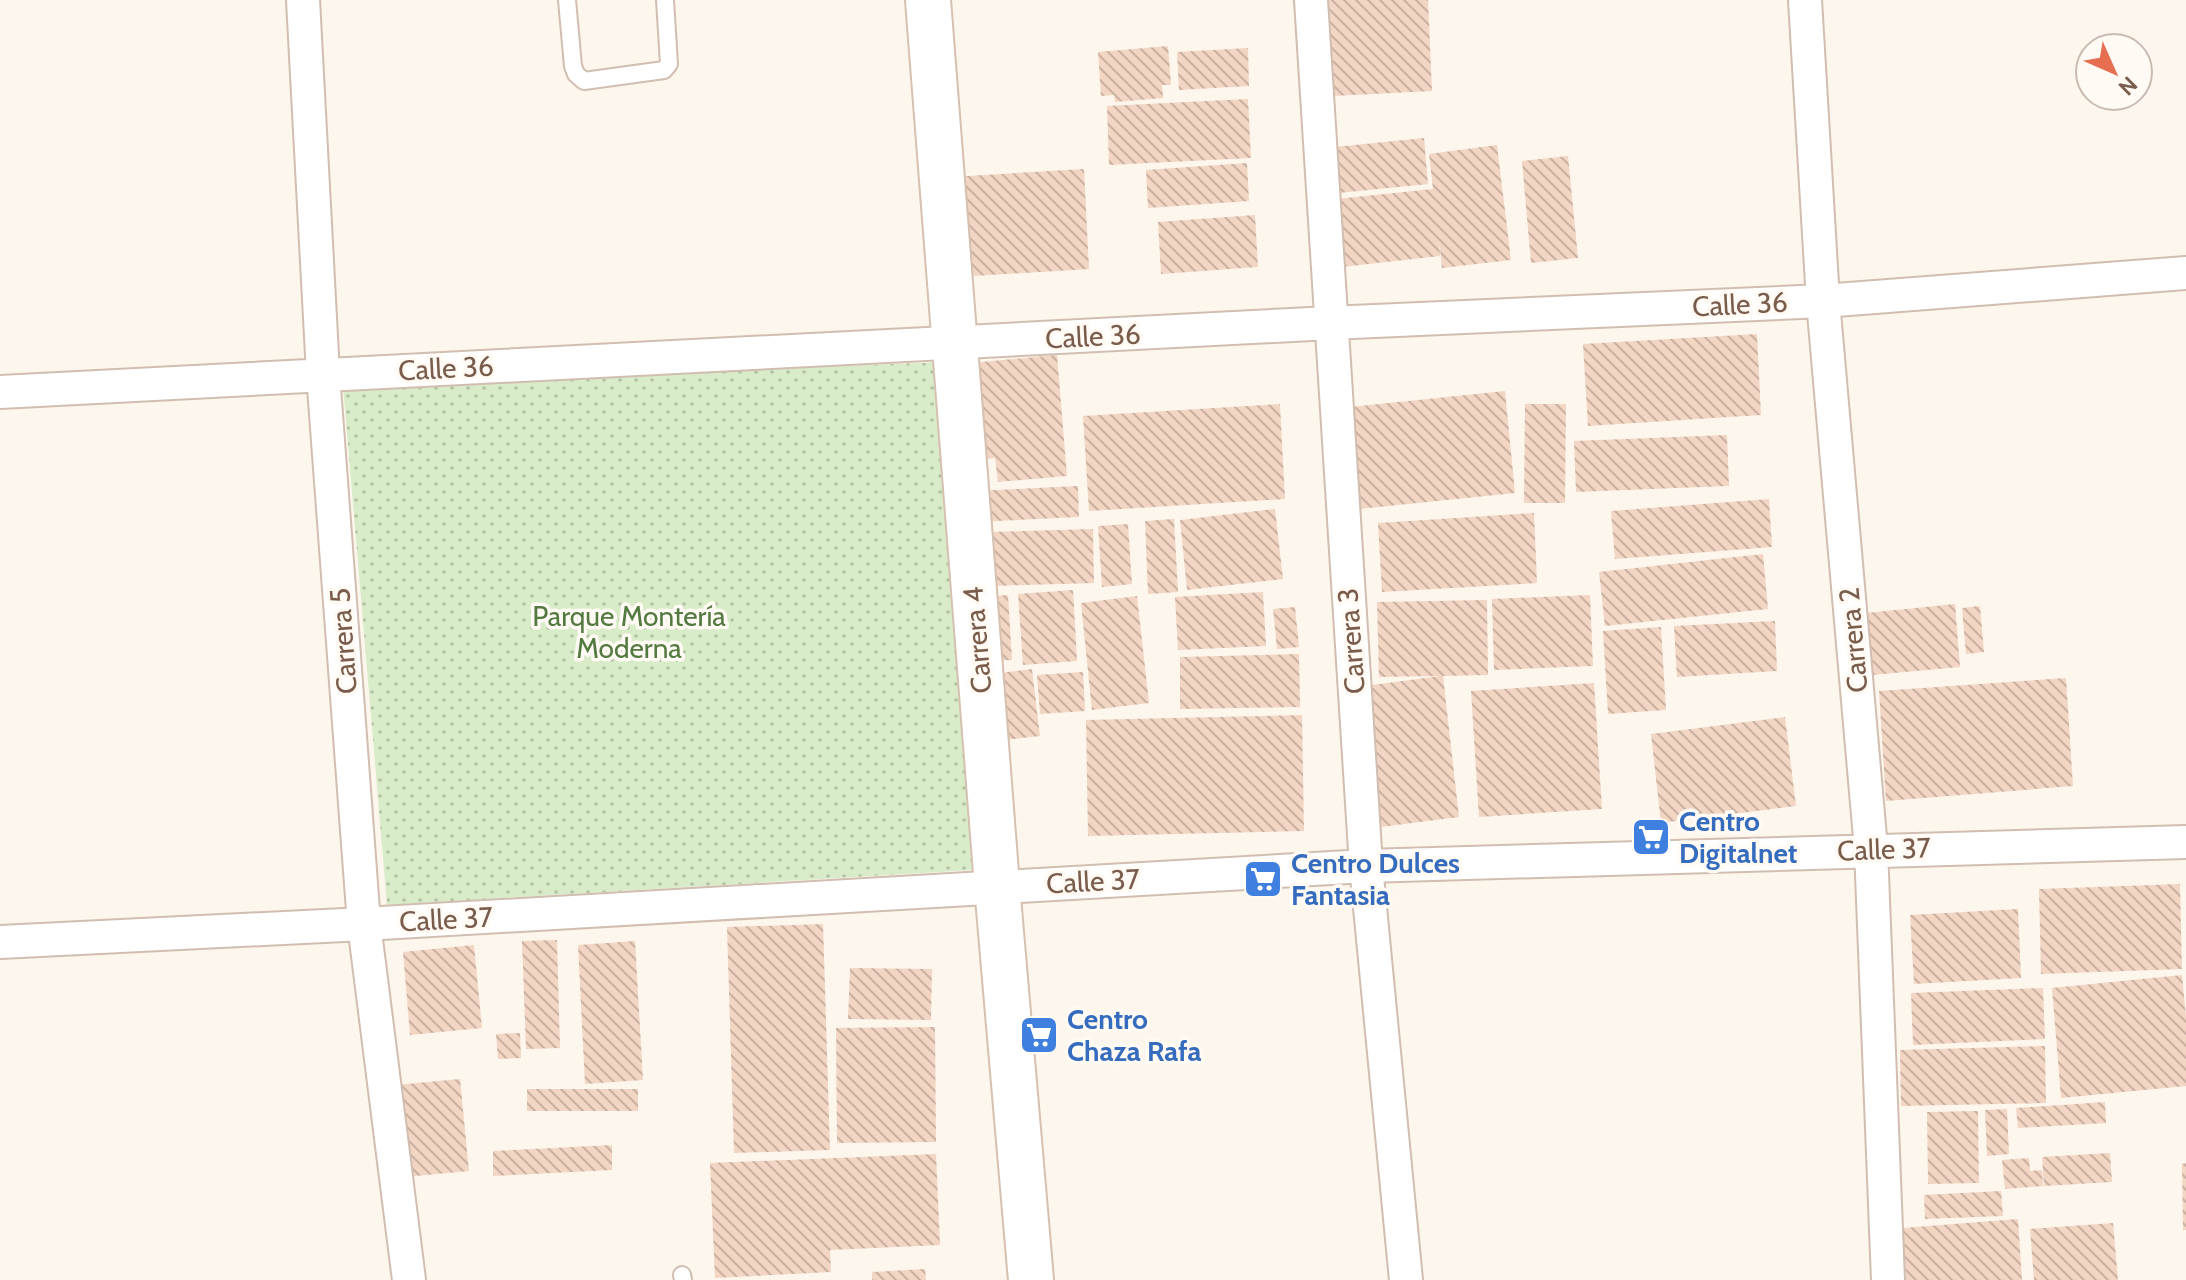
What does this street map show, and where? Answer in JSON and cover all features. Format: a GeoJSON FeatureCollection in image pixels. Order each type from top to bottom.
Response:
{"type":"FeatureCollection","features":[{"type":"Feature","properties":{"kind":"street","name":"Carrera 5"},"geometry":{"type":"LineString","coordinates":[[303,0],[323,374],[364,924],[409,1280]]}},
{"type":"Feature","properties":{"kind":"street","name":"Carrera 4"},"geometry":{"type":"LineString","coordinates":[[928,0],[953,343],[1031,1280]]}},
{"type":"Feature","properties":{"kind":"street","name":"Carrera 3"},"geometry":{"type":"LineString","coordinates":[[1311,0],[1366,866],[1406,1280]]}},
{"type":"Feature","properties":{"kind":"street","name":"Carrera 2"},"geometry":{"type":"LineString","coordinates":[[1805,0],[1823,301],[1871,849],[1888,1280]]}},
{"type":"Feature","properties":{"kind":"street","name":"Calle 36"},"geometry":{"type":"LineString","coordinates":[[0,392],[1330,323],[1823,301],[2186,273]]}},
{"type":"Feature","properties":{"kind":"street","name":"Calle 37"},"geometry":{"type":"LineString","coordinates":[[0,942],[1366,866],[2186,842]]}},
{"type":"Feature","properties":{"kind":"lane"},"geometry":{"type":"LineString","coordinates":[[567,0],[573,66],[584,81],[664,70],[669,64],[665,0]]}},
{"type":"Feature","properties":{"kind":"green space","name":"Parque Montería Moderna"},"geometry":{"type":"Polygon","coordinates":[[[945,362],[972,870],[387,905],[343,386],[945,362]]]}},
{"type":"Feature","properties":{"kind":"building"},"geometry":{"type":"Polygon","coordinates":[[[1310,0],[1428,0],[1432,91],[1314,97],[1310,0]]]}},
{"type":"Feature","properties":{"kind":"building"},"geometry":{"type":"Polygon","coordinates":[[[1168,46],[1171,85],[1162,85],[1163,98],[1115,102],[1114,95],[1101,96],[1098,52],[1168,46]]]}},
{"type":"Feature","properties":{"kind":"building"},"geometry":{"type":"Polygon","coordinates":[[[1248,48],[1249,86],[1179,90],[1177,52],[1248,48]]]}},
{"type":"Feature","properties":{"kind":"building"},"geometry":{"type":"Polygon","coordinates":[[[1248,99],[1251,158],[1109,165],[1107,106],[1248,99]]]}},
{"type":"Feature","properties":{"kind":"building"},"geometry":{"type":"Polygon","coordinates":[[[1424,138],[1428,184],[1329,194],[1325,148],[1424,138]]]}},
{"type":"Feature","properties":{"kind":"building"},"geometry":{"type":"Polygon","coordinates":[[[1497,145],[1511,260],[1442,268],[1439,239],[1440,256],[1333,268],[1326,200],[1433,189],[1429,154],[1497,145]]]}},
{"type":"Feature","properties":{"kind":"building"},"geometry":{"type":"Polygon","coordinates":[[[1568,156],[1578,258],[1531,263],[1522,161],[1568,156]]]}},
{"type":"Feature","properties":{"kind":"building"},"geometry":{"type":"Polygon","coordinates":[[[1247,163],[1249,201],[1148,208],[1146,170],[1247,163]]]}},
{"type":"Feature","properties":{"kind":"building"},"geometry":{"type":"Polygon","coordinates":[[[1084,169],[1089,269],[956,277],[951,177],[1084,169]]]}},
{"type":"Feature","properties":{"kind":"building"},"geometry":{"type":"Polygon","coordinates":[[[1255,215],[1258,267],[1161,274],[1158,222],[1255,215]]]}},
{"type":"Feature","properties":{"kind":"building"},"geometry":{"type":"Polygon","coordinates":[[[1757,334],[1761,415],[1588,426],[1583,344],[1757,334]]]}},
{"type":"Feature","properties":{"kind":"building"},"geometry":{"type":"Polygon","coordinates":[[[1057,355],[1067,476],[998,482],[995,458],[968,461],[960,364],[1057,355]]]}},
{"type":"Feature","properties":{"kind":"building"},"geometry":{"type":"Polygon","coordinates":[[[1505,391],[1515,493],[1359,509],[1350,407],[1505,391]]]}},
{"type":"Feature","properties":{"kind":"building"},"geometry":{"type":"Polygon","coordinates":[[[1280,404],[1285,499],[1089,511],[1083,416],[1280,404]]]}},
{"type":"Feature","properties":{"kind":"building"},"geometry":{"type":"Polygon","coordinates":[[[1525,404],[1566,404],[1565,503],[1524,503],[1525,404]]]}},
{"type":"Feature","properties":{"kind":"building"},"geometry":{"type":"Polygon","coordinates":[[[1727,435],[1729,486],[1576,492],[1574,441],[1727,435]]]}},
{"type":"Feature","properties":{"kind":"building"},"geometry":{"type":"Polygon","coordinates":[[[1078,486],[1079,517],[975,522],[974,491],[1078,486]]]}},
{"type":"Feature","properties":{"kind":"building"},"geometry":{"type":"Polygon","coordinates":[[[1769,499],[1772,547],[1615,559],[1611,511],[1769,499]]]}},
{"type":"Feature","properties":{"kind":"building"},"geometry":{"type":"Polygon","coordinates":[[[1275,509],[1283,579],[1187,590],[1180,520],[1275,509]]]}},
{"type":"Feature","properties":{"kind":"building"},"geometry":{"type":"Polygon","coordinates":[[[1534,513],[1537,583],[1382,592],[1378,523],[1534,513]]]}},
{"type":"Feature","properties":{"kind":"building"},"geometry":{"type":"Polygon","coordinates":[[[1174,519],[1178,592],[1148,594],[1145,521],[1174,519]]]}},
{"type":"Feature","properties":{"kind":"building"},"geometry":{"type":"Polygon","coordinates":[[[1128,524],[1132,584],[1102,587],[1098,526],[1128,524]]]}},
{"type":"Feature","properties":{"kind":"building"},"geometry":{"type":"Polygon","coordinates":[[[1093,529],[1094,583],[992,586],[991,532],[1093,529]]]}},
{"type":"Feature","properties":{"kind":"building"},"geometry":{"type":"Polygon","coordinates":[[[1763,554],[1768,609],[1605,626],[1599,572],[1763,554]]]}},
{"type":"Feature","properties":{"kind":"building"},"geometry":{"type":"Polygon","coordinates":[[[1073,590],[1077,661],[1023,665],[1018,594],[1073,590]]]}},
{"type":"Feature","properties":{"kind":"building"},"geometry":{"type":"Polygon","coordinates":[[[1263,592],[1266,646],[1178,650],[1175,597],[1263,592]]]}},
{"type":"Feature","properties":{"kind":"building"},"geometry":{"type":"Polygon","coordinates":[[[1008,595],[1012,660],[985,661],[981,597],[1008,595]]]}},
{"type":"Feature","properties":{"kind":"building"},"geometry":{"type":"Polygon","coordinates":[[[1590,595],[1593,666],[1494,670],[1492,599],[1590,595]]]}},
{"type":"Feature","properties":{"kind":"building"},"geometry":{"type":"Polygon","coordinates":[[[1137,596],[1149,703],[1092,710],[1081,603],[1137,596]]]}},
{"type":"Feature","properties":{"kind":"building"},"geometry":{"type":"Polygon","coordinates":[[[1487,600],[1488,675],[1443,676],[1459,817],[1381,827],[1365,686],[1440,676],[1379,677],[1377,602],[1487,600]]]}},
{"type":"Feature","properties":{"kind":"building"},"geometry":{"type":"Polygon","coordinates":[[[1955,604],[1960,667],[1872,675],[1866,613],[1955,604]]]}},
{"type":"Feature","properties":{"kind":"building"},"geometry":{"type":"Polygon","coordinates":[[[1980,606],[1984,652],[1966,654],[1962,608],[1980,606]]]}},
{"type":"Feature","properties":{"kind":"building"},"geometry":{"type":"Polygon","coordinates":[[[1295,607],[1299,647],[1277,649],[1273,609],[1295,607]]]}},
{"type":"Feature","properties":{"kind":"building"},"geometry":{"type":"Polygon","coordinates":[[[1775,621],[1777,671],[1677,677],[1674,626],[1775,621]]]}},
{"type":"Feature","properties":{"kind":"building"},"geometry":{"type":"Polygon","coordinates":[[[1661,627],[1666,710],[1608,714],[1603,631],[1661,627]]]}},
{"type":"Feature","properties":{"kind":"building"},"geometry":{"type":"Polygon","coordinates":[[[1299,654],[1300,707],[1180,709],[1180,657],[1299,654]]]}},
{"type":"Feature","properties":{"kind":"building"},"geometry":{"type":"Polygon","coordinates":[[[1032,669],[1040,736],[1006,740],[999,673],[1032,669]]]}},
{"type":"Feature","properties":{"kind":"building"},"geometry":{"type":"Polygon","coordinates":[[[1083,672],[1085,711],[1040,714],[1037,675],[1083,672]]]}},
{"type":"Feature","properties":{"kind":"building"},"geometry":{"type":"Polygon","coordinates":[[[2066,678],[2073,786],[1886,801],[1879,691],[2066,678]]]}},
{"type":"Feature","properties":{"kind":"building"},"geometry":{"type":"Polygon","coordinates":[[[1594,683],[1602,809],[1479,817],[1471,691],[1594,683]]]}},
{"type":"Feature","properties":{"kind":"building"},"geometry":{"type":"Polygon","coordinates":[[[1302,715],[1304,831],[1088,836],[1086,720],[1302,715]]]}},
{"type":"Feature","properties":{"kind":"building"},"geometry":{"type":"Polygon","coordinates":[[[1785,717],[1796,806],[1661,823],[1651,734],[1785,717]]]}},
{"type":"Feature","properties":{"kind":"building"},"geometry":{"type":"Polygon","coordinates":[[[2180,884],[2182,969],[2041,974],[2039,889],[2180,884]]]}},
{"type":"Feature","properties":{"kind":"building"},"geometry":{"type":"Polygon","coordinates":[[[2018,909],[2021,978],[1914,984],[1910,915],[2018,909]]]}},
{"type":"Feature","properties":{"kind":"building"},"geometry":{"type":"Polygon","coordinates":[[[823,924],[830,1150],[734,1153],[727,927],[823,924]]]}},
{"type":"Feature","properties":{"kind":"building"},"geometry":{"type":"Polygon","coordinates":[[[557,940],[560,1048],[526,1049],[522,941],[557,940]]]}},
{"type":"Feature","properties":{"kind":"building"},"geometry":{"type":"Polygon","coordinates":[[[635,941],[643,1080],[585,1084],[578,945],[635,941]]]}},
{"type":"Feature","properties":{"kind":"building"},"geometry":{"type":"Polygon","coordinates":[[[474,945],[482,1028],[410,1035],[403,952],[474,945]]]}},
{"type":"Feature","properties":{"kind":"building"},"geometry":{"type":"Polygon","coordinates":[[[850,968],[932,969],[931,1020],[848,1019],[850,968]]]}},
{"type":"Feature","properties":{"kind":"building"},"geometry":{"type":"Polygon","coordinates":[[[2182,975],[2186,1017],[2186,1086],[2061,1098],[2052,988],[2182,975]]]}},
{"type":"Feature","properties":{"kind":"building"},"geometry":{"type":"Polygon","coordinates":[[[2043,988],[2045,1039],[1913,1045],[1911,993],[2043,988]]]}},
{"type":"Feature","properties":{"kind":"building"},"geometry":{"type":"Polygon","coordinates":[[[935,1027],[936,1142],[837,1143],[836,1028],[935,1027]]]}},
{"type":"Feature","properties":{"kind":"building"},"geometry":{"type":"Polygon","coordinates":[[[520,1033],[521,1058],[498,1059],[496,1034],[520,1033]]]}},
{"type":"Feature","properties":{"kind":"building"},"geometry":{"type":"Polygon","coordinates":[[[2045,1046],[2046,1103],[1901,1106],[1900,1050],[2045,1046]]]}},
{"type":"Feature","properties":{"kind":"building"},"geometry":{"type":"Polygon","coordinates":[[[460,1079],[469,1171],[405,1177],[396,1085],[460,1079]]]}},
{"type":"Feature","properties":{"kind":"building"},"geometry":{"type":"Polygon","coordinates":[[[527,1089],[638,1089],[638,1111],[527,1111],[527,1089]]]}},
{"type":"Feature","properties":{"kind":"building"},"geometry":{"type":"Polygon","coordinates":[[[2105,1102],[2106,1123],[2018,1128],[2016,1108],[2105,1102]]]}},
{"type":"Feature","properties":{"kind":"building"},"geometry":{"type":"Polygon","coordinates":[[[2007,1109],[2009,1154],[1987,1156],[1985,1110],[2007,1109]]]}},
{"type":"Feature","properties":{"kind":"building"},"geometry":{"type":"Polygon","coordinates":[[[1978,1111],[1979,1183],[1928,1184],[1927,1112],[1978,1111]]]}},
{"type":"Feature","properties":{"kind":"building"},"geometry":{"type":"Polygon","coordinates":[[[612,1145],[612,1170],[493,1176],[493,1151],[612,1145]]]}},
{"type":"Feature","properties":{"kind":"building"},"geometry":{"type":"Polygon","coordinates":[[[2110,1153],[2112,1182],[2044,1186],[2042,1157],[2110,1153]]]}},
{"type":"Feature","properties":{"kind":"building"},"geometry":{"type":"Polygon","coordinates":[[[936,1154],[940,1245],[830,1250],[831,1272],[715,1278],[710,1163],[936,1154]]]}},
{"type":"Feature","properties":{"kind":"building"},"geometry":{"type":"Polygon","coordinates":[[[2029,1158],[2030,1171],[2042,1170],[2043,1186],[2005,1189],[2002,1160],[2029,1158]]]}},
{"type":"Feature","properties":{"kind":"building"},"geometry":{"type":"Polygon","coordinates":[[[2186,1163],[2186,1230],[2183,1230],[2182,1164],[2186,1163]]]}},
{"type":"Feature","properties":{"kind":"building"},"geometry":{"type":"Polygon","coordinates":[[[2001,1191],[2003,1216],[1925,1219],[1924,1195],[2001,1191]]]}},
{"type":"Feature","properties":{"kind":"building"},"geometry":{"type":"Polygon","coordinates":[[[2018,1219],[2022,1280],[1906,1280],[1903,1228],[2018,1219]]]}},
{"type":"Feature","properties":{"kind":"building"},"geometry":{"type":"Polygon","coordinates":[[[2113,1223],[2118,1280],[2034,1280],[2030,1229],[2113,1223]]]}},
{"type":"Feature","properties":{"kind":"building"},"geometry":{"type":"Polygon","coordinates":[[[925,1269],[926,1280],[872,1280],[872,1272],[925,1269]]]}},
{"type":"Feature","properties":{"kind":"place","name":"Centro Digitalnet"},"geometry":{"type":"Point","coordinates":[1651,837]}},
{"type":"Feature","properties":{"kind":"place","name":"Centro Dulces Fantasia"},"geometry":{"type":"Point","coordinates":[1263,879]}},
{"type":"Feature","properties":{"kind":"place","name":"Centro Chaza Rafa"},"geometry":{"type":"Point","coordinates":[1039,1035]}}]}
